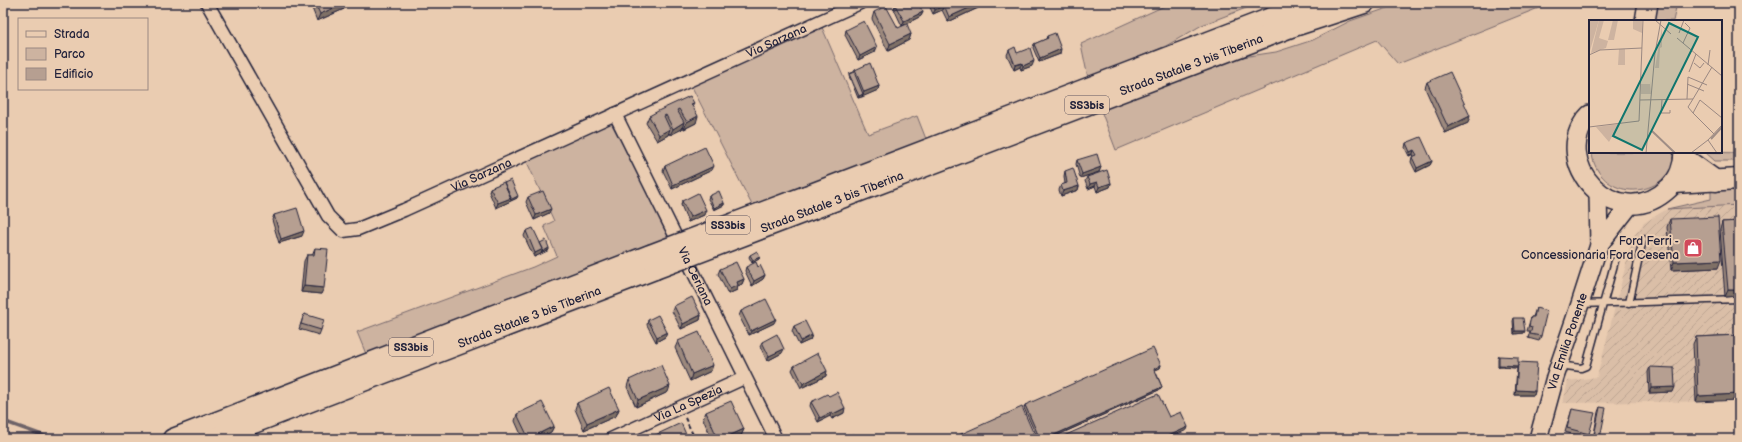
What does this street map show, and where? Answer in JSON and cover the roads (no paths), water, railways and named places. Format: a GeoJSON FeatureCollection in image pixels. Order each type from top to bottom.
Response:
{"type":"FeatureCollection","features":[{"type":"Feature","properties":{"kind":"highway","name":"Strada Statale 3 bis Tiberina"},"geometry":{"type":"LineString","coordinates":[[808,203],[1279,15],[1314,3]]}},
{"type":"Feature","properties":{"kind":"highway","name":"Strada Statale 3 bis Tiberina"},"geometry":{"type":"LineString","coordinates":[[173,439],[653,262],[808,203],[1291,27],[1364,3]]}},
{"type":"Feature","properties":{"kind":"highway"},"geometry":{"type":"LineString","coordinates":[[1684,155],[1716,181]]}},
{"type":"Feature","properties":{"kind":"highway"},"geometry":{"type":"LineString","coordinates":[[1674,183],[1739,179]]}},
{"type":"Feature","properties":{"kind":"highway","name":"Strada Statale 3 bis Tiberina"},"geometry":{"type":"LineString","coordinates":[[212,439],[653,262]]}},
{"type":"Feature","properties":{"kind":"main road"},"geometry":{"type":"LineString","coordinates":[[1645,20],[1648,3]]}},
{"type":"Feature","properties":{"kind":"main road"},"geometry":{"type":"LineString","coordinates":[[1589,117],[1578,136],[1577,154],[1583,176],[1598,193],[1614,201],[1631,204],[1647,202],[1662,195],[1674,183],[1680,171],[1684,155]]}},
{"type":"Feature","properties":{"kind":"main road","name":"Via Emilia Ponente"},"geometry":{"type":"LineString","coordinates":[[1598,193],[1598,245]]}},
{"type":"Feature","properties":{"kind":"main road","name":"Via Emilia Ponente"},"geometry":{"type":"LineString","coordinates":[[1538,439],[1556,365],[1598,245],[1631,204]]}},
{"type":"Feature","properties":{"kind":"street","name":"Via Sarzana"},"geometry":{"type":"LineString","coordinates":[[207,3],[328,216],[343,231],[358,229],[397,213],[860,3]]}},
{"type":"Feature","properties":{"kind":"street","name":"Via Ceriana"},"geometry":{"type":"LineString","coordinates":[[615,114],[744,378],[776,439]]}},
{"type":"Feature","properties":{"kind":"street","name":"Via La Spezia"},"geometry":{"type":"LineString","coordinates":[[611,439],[744,378]]}},
{"type":"Feature","properties":{"kind":"lane"},"geometry":{"type":"LineString","coordinates":[[1629,303],[1643,239]]}},
{"type":"Feature","properties":{"kind":"lane"},"geometry":{"type":"LineString","coordinates":[[1556,365],[1581,368],[1586,366],[1615,261]]}},
{"type":"Feature","properties":{"kind":"lane"},"geometry":{"type":"LineString","coordinates":[[1577,304],[1739,299]]}},
{"type":"Feature","properties":{"kind":"waterway"},"geometry":{"type":"LineString","coordinates":[[3,421],[53,439]]}},
{"type":"Feature","properties":{"kind":"place","name":"Ford Ferri - Concessionaria Ford Cesena"},"geometry":{"type":"Point","coordinates":[1693,248]}}]}
